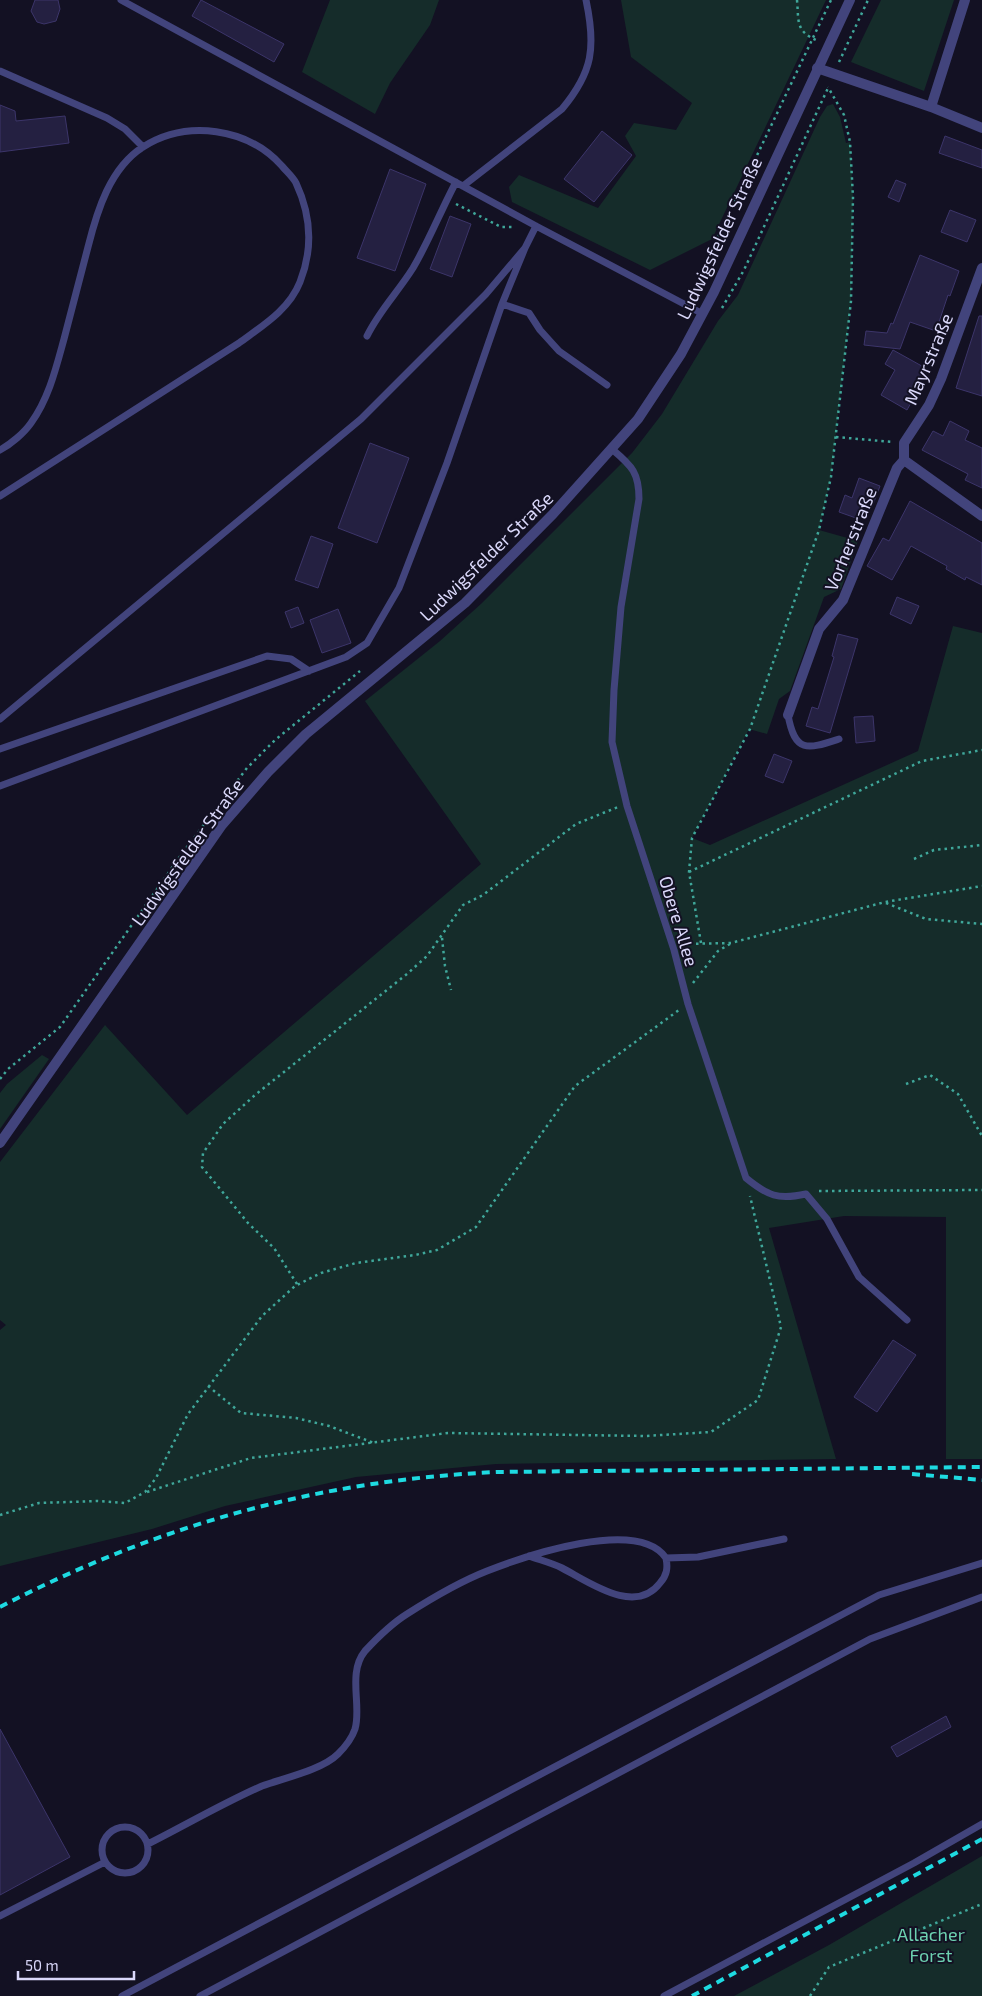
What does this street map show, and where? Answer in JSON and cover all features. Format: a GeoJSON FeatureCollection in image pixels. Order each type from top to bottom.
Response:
{"type":"FeatureCollection","features":[{"type":"Feature","properties":{"kind":"street","name":"Ludwigsfelder Straße"},"geometry":{"type":"LineString","coordinates":[[0,1143],[217,833],[249,792],[306,734],[466,604],[613,450],[638,419],[662,386],[703,314],[850,0]]}},
{"type":"Feature","properties":{"kind":"street"},"geometry":{"type":"LineString","coordinates":[[932,107],[965,0]]}},
{"type":"Feature","properties":{"kind":"street"},"geometry":{"type":"LineString","coordinates":[[817,68],[932,107],[982,128]]}},
{"type":"Feature","properties":{"kind":"street","name":"Mayrstraße"},"geometry":{"type":"LineString","coordinates":[[904,443],[929,404],[941,379],[982,268]]}},
{"type":"Feature","properties":{"kind":"street"},"geometry":{"type":"LineString","coordinates":[[904,443],[904,460],[982,516]]}},
{"type":"Feature","properties":{"kind":"street","name":"Vorherstraße"},"geometry":{"type":"LineString","coordinates":[[788,715],[819,629],[843,600],[897,468],[904,460]]}},
{"type":"Feature","properties":{"kind":"lane"},"geometry":{"type":"LineString","coordinates":[[122,0],[536,226],[703,314]]}},
{"type":"Feature","properties":{"kind":"lane"},"geometry":{"type":"LineString","coordinates":[[464,186],[562,109],[575,93],[588,69],[591,47],[586,0]]}},
{"type":"Feature","properties":{"kind":"lane"},"geometry":{"type":"LineString","coordinates":[[0,71],[107,118],[125,129],[143,147]]}},
{"type":"Feature","properties":{"kind":"lane"},"geometry":{"type":"LineString","coordinates":[[0,450],[31,424],[50,388],[94,225],[105,193],[125,162],[143,147],[166,136],[202,130],[237,136],[272,155],[296,182],[308,216],[309,245],[299,283],[277,315],[239,343],[0,496]]}},
{"type":"Feature","properties":{"kind":"lane"},"geometry":{"type":"LineString","coordinates":[[367,336],[375,319],[407,278],[422,253],[456,182]]}},
{"type":"Feature","properties":{"kind":"lane"},"geometry":{"type":"LineString","coordinates":[[0,786],[346,657],[366,643],[399,588],[446,463],[502,304],[536,226]]}},
{"type":"Feature","properties":{"kind":"lane"},"geometry":{"type":"LineString","coordinates":[[0,719],[361,419],[486,294],[525,248]]}},
{"type":"Feature","properties":{"kind":"lane"},"geometry":{"type":"LineString","coordinates":[[502,304],[529,313],[540,330],[559,351],[607,385]]}},
{"type":"Feature","properties":{"kind":"lane","name":"Obere Allee"},"geometry":{"type":"LineString","coordinates":[[613,450],[634,470],[639,481],[639,499],[622,607],[614,690],[612,742],[627,806],[674,950],[688,1004],[746,1178]]}},
{"type":"Feature","properties":{"kind":"lane"},"geometry":{"type":"LineString","coordinates":[[0,749],[266,656],[291,659],[309,671]]}},
{"type":"Feature","properties":{"kind":"lane"},"geometry":{"type":"LineString","coordinates":[[788,715],[790,731],[801,745],[812,748],[839,740]]}},
{"type":"Feature","properties":{"kind":"lane"},"geometry":{"type":"LineString","coordinates":[[746,1178],[762,1191],[784,1198],[806,1194],[827,1219],[859,1277],[907,1320]]}},
{"type":"Feature","properties":{"kind":"lane"},"geometry":{"type":"LineString","coordinates":[[666,1558],[698,1557],[784,1539]]}},
{"type":"Feature","properties":{"kind":"lane"},"geometry":{"type":"LineString","coordinates":[[148,1844],[261,1787],[317,1766],[337,1755],[350,1739],[356,1727],[357,1674],[363,1654],[383,1632],[407,1614],[450,1589],[486,1572],[529,1556],[571,1545],[620,1540],[648,1544],[660,1550],[666,1558],[668,1568],[663,1580],[654,1591],[639,1597],[617,1594],[589,1583],[561,1567],[529,1556]]}},
{"type":"Feature","properties":{"kind":"lane"},"geometry":{"type":"LineString","coordinates":[[122,1996],[879,1595],[982,1563]]}},
{"type":"Feature","properties":{"kind":"lane"},"geometry":{"type":"LineString","coordinates":[[200,1996],[870,1639],[982,1597]]}},
{"type":"Feature","properties":{"kind":"lane"},"geometry":{"type":"LineString","coordinates":[[664,1996],[914,1863],[982,1824]]}},
{"type":"Feature","properties":{"kind":"lane"},"geometry":{"type":"LineString","coordinates":[[121,1827],[132,1828],[142,1834],[148,1844],[146,1860],[134,1872],[118,1872],[105,1862],[101,1851],[104,1840],[111,1832],[121,1827]]}},
{"type":"Feature","properties":{"kind":"lane"},"geometry":{"type":"LineString","coordinates":[[0,1916],[105,1862]]}},
{"type":"Feature","properties":{"kind":"path"},"geometry":{"type":"LineString","coordinates":[[798,0],[799,29],[812,38]]}},
{"type":"Feature","properties":{"kind":"path"},"geometry":{"type":"LineString","coordinates":[[691,308],[710,254],[790,91],[812,38],[831,0]]}},
{"type":"Feature","properties":{"kind":"path"},"geometry":{"type":"LineString","coordinates":[[834,74],[862,9],[868,0]]}},
{"type":"Feature","properties":{"kind":"path"},"geometry":{"type":"LineString","coordinates":[[701,942],[689,872],[692,838],[750,729],[818,530],[832,477],[851,302],[853,197],[850,142],[844,115],[828,87]]}},
{"type":"Feature","properties":{"kind":"path"},"geometry":{"type":"LineString","coordinates":[[447,199],[501,227],[514,227]]}},
{"type":"Feature","properties":{"kind":"path"},"geometry":{"type":"LineString","coordinates":[[836,437],[904,443]]}},
{"type":"Feature","properties":{"kind":"path"},"geometry":{"type":"LineString","coordinates":[[689,872],[922,761],[982,750]]}},
{"type":"Feature","properties":{"kind":"path"},"geometry":{"type":"LineString","coordinates":[[297,1285],[274,1248],[248,1223],[202,1167],[203,1153],[223,1124],[248,1101],[427,956],[463,904],[483,895],[576,824],[614,808],[627,806]]}},
{"type":"Feature","properties":{"kind":"path"},"geometry":{"type":"LineString","coordinates":[[914,859],[934,850],[982,844]]}},
{"type":"Feature","properties":{"kind":"path"},"geometry":{"type":"LineString","coordinates":[[674,950],[685,943],[731,943],[885,902],[982,886]]}},
{"type":"Feature","properties":{"kind":"path"},"geometry":{"type":"LineString","coordinates":[[885,902],[926,919],[982,924]]}},
{"type":"Feature","properties":{"kind":"path"},"geometry":{"type":"LineString","coordinates":[[442,936],[442,947],[451,990]]}},
{"type":"Feature","properties":{"kind":"path"},"geometry":{"type":"LineString","coordinates":[[684,990],[696,981],[718,952],[731,943]]}},
{"type":"Feature","properties":{"kind":"path"},"geometry":{"type":"LineString","coordinates":[[145,1492],[156,1478],[188,1414],[262,1316],[276,1301],[297,1285],[320,1273],[356,1263],[437,1250],[476,1227],[575,1086],[688,1004]]}},
{"type":"Feature","properties":{"kind":"path"},"geometry":{"type":"LineString","coordinates":[[906,1084],[930,1076],[958,1094],[982,1136]]}},
{"type":"Feature","properties":{"kind":"path"},"geometry":{"type":"LineString","coordinates":[[0,1515],[39,1503],[89,1501],[125,1503],[145,1492],[251,1458],[376,1444],[448,1433],[645,1436],[711,1432],[758,1400],[781,1327],[746,1178]]}},
{"type":"Feature","properties":{"kind":"path"},"geometry":{"type":"LineString","coordinates":[[806,1194],[817,1191],[982,1190]]}},
{"type":"Feature","properties":{"kind":"path"},"geometry":{"type":"LineString","coordinates":[[208,1386],[241,1413],[296,1418],[329,1426],[376,1444]]}},
{"type":"Feature","properties":{"kind":"path"},"geometry":{"type":"LineString","coordinates":[[810,1996],[829,1967],[982,1904]]}},
{"type":"Feature","properties":{"kind":"green space"},"geometry":{"type":"Polygon","coordinates":[[[330,0],[439,0],[430,25],[390,83],[375,114],[302,72],[330,0]]]}},
{"type":"Feature","properties":{"kind":"green space"},"geometry":{"type":"Polygon","coordinates":[[[621,0],[826,0],[712,239],[650,270],[512,202],[509,187],[519,175],[598,208],[636,156],[625,136],[634,123],[676,130],[692,103],[631,57],[621,0]]]}},
{"type":"Feature","properties":{"kind":"green space"},"geometry":{"type":"Polygon","coordinates":[[[881,0],[954,0],[924,91],[851,62],[881,0]]]}},
{"type":"Feature","properties":{"kind":"green space"},"geometry":{"type":"Polygon","coordinates":[[[833,104],[840,117],[846,143],[850,142],[853,197],[851,301],[831,477],[819,530],[858,541],[841,589],[824,597],[790,691],[779,699],[767,734],[749,729],[692,838],[710,845],[918,751],[953,626],[982,633],[982,1459],[946,1459],[946,1217],[844,1216],[769,1228],[836,1459],[496,1464],[356,1477],[225,1506],[152,1529],[0,1566],[0,1330],[6,1325],[0,1320],[0,1162],[105,1025],[187,1115],[481,864],[365,701],[440,641],[482,603],[632,453],[662,414],[718,321],[738,295],[820,117],[827,106],[833,104]]]}},
{"type":"Feature","properties":{"kind":"green space"},"geometry":{"type":"Polygon","coordinates":[[[42,1055],[49,1059],[0,1129],[0,1093],[7,1084],[42,1055]]]}},
{"type":"Feature","properties":{"kind":"green space","name":"Allacher Forst"},"geometry":{"type":"Polygon","coordinates":[[[982,1856],[982,1996],[734,1996],[829,1945],[982,1856]]]}},
{"type":"Feature","properties":{"kind":"building"},"geometry":{"type":"Polygon","coordinates":[[[35,0],[58,0],[60,9],[56,21],[44,24],[37,22],[31,11],[35,0]]]}},
{"type":"Feature","properties":{"kind":"building"},"geometry":{"type":"Polygon","coordinates":[[[201,0],[284,44],[274,62],[192,16],[201,0]]]}},
{"type":"Feature","properties":{"kind":"building"},"geometry":{"type":"Polygon","coordinates":[[[0,105],[15,111],[16,121],[65,116],[69,143],[0,152],[0,105]]]}},
{"type":"Feature","properties":{"kind":"building"},"geometry":{"type":"Polygon","coordinates":[[[602,131],[632,155],[594,202],[564,179],[602,131]]]}},
{"type":"Feature","properties":{"kind":"building"},"geometry":{"type":"Polygon","coordinates":[[[945,136],[982,150],[982,168],[939,153],[945,136]]]}},
{"type":"Feature","properties":{"kind":"building"},"geometry":{"type":"Polygon","coordinates":[[[390,169],[426,184],[395,271],[357,258],[390,169]]]}},
{"type":"Feature","properties":{"kind":"building"},"geometry":{"type":"Polygon","coordinates":[[[896,180],[906,184],[899,202],[888,197],[896,180]]]}},
{"type":"Feature","properties":{"kind":"building"},"geometry":{"type":"Polygon","coordinates":[[[950,210],[976,220],[967,242],[941,232],[950,210]]]}},
{"type":"Feature","properties":{"kind":"building"},"geometry":{"type":"Polygon","coordinates":[[[450,216],[471,224],[452,277],[430,269],[450,216]]]}},
{"type":"Feature","properties":{"kind":"building"},"geometry":{"type":"Polygon","coordinates":[[[920,255],[959,271],[950,296],[948,295],[936,331],[910,322],[900,349],[864,345],[866,331],[887,333],[891,323],[893,324],[920,255]]]}},
{"type":"Feature","properties":{"kind":"building"},"geometry":{"type":"Polygon","coordinates":[[[979,316],[982,316],[982,396],[956,388],[979,316]]]}},
{"type":"Feature","properties":{"kind":"building"},"geometry":{"type":"Polygon","coordinates":[[[893,350],[929,370],[907,410],[881,395],[895,370],[885,364],[893,350]]]}},
{"type":"Feature","properties":{"kind":"building"},"geometry":{"type":"Polygon","coordinates":[[[950,421],[969,431],[965,440],[982,448],[982,488],[965,480],[968,474],[922,450],[933,431],[943,436],[950,421]]]}},
{"type":"Feature","properties":{"kind":"building"},"geometry":{"type":"Polygon","coordinates":[[[370,443],[409,458],[377,543],[338,528],[370,443]]]}},
{"type":"Feature","properties":{"kind":"building"},"geometry":{"type":"Polygon","coordinates":[[[859,478],[880,486],[872,507],[862,503],[856,518],[839,512],[845,495],[852,498],[859,478]]]}},
{"type":"Feature","properties":{"kind":"building"},"geometry":{"type":"Polygon","coordinates":[[[910,501],[982,543],[982,585],[966,577],[965,580],[946,569],[947,566],[911,546],[892,580],[867,566],[883,538],[889,541],[910,501]]]}},
{"type":"Feature","properties":{"kind":"building"},"geometry":{"type":"Polygon","coordinates":[[[311,536],[333,544],[318,588],[295,580],[311,536]]]}},
{"type":"Feature","properties":{"kind":"building"},"geometry":{"type":"Polygon","coordinates":[[[897,597],[919,606],[911,624],[890,614],[897,597]]]}},
{"type":"Feature","properties":{"kind":"building"},"geometry":{"type":"Polygon","coordinates":[[[298,607],[304,623],[291,628],[285,612],[298,607]]]}},
{"type":"Feature","properties":{"kind":"building"},"geometry":{"type":"Polygon","coordinates":[[[338,609],[351,643],[322,653],[310,620],[338,609]]]}},
{"type":"Feature","properties":{"kind":"building"},"geometry":{"type":"Polygon","coordinates":[[[838,634],[858,639],[830,733],[806,726],[812,707],[818,709],[834,657],[832,656],[838,634]]]}},
{"type":"Feature","properties":{"kind":"building"},"geometry":{"type":"Polygon","coordinates":[[[873,716],[875,741],[856,743],[854,717],[873,716]]]}},
{"type":"Feature","properties":{"kind":"building"},"geometry":{"type":"Polygon","coordinates":[[[774,754],[792,761],[783,783],[765,776],[774,754]]]}},
{"type":"Feature","properties":{"kind":"building"},"geometry":{"type":"Polygon","coordinates":[[[893,1340],[916,1355],[877,1412],[854,1397],[893,1340]]]}},
{"type":"Feature","properties":{"kind":"building"},"geometry":{"type":"Polygon","coordinates":[[[946,1716],[951,1727],[897,1757],[891,1747],[946,1716]]]}},
{"type":"Feature","properties":{"kind":"building"},"geometry":{"type":"Polygon","coordinates":[[[0,1729],[70,1857],[0,1895],[0,1729]]]}},
{"type":"Feature","properties":{"kind":"railway"},"geometry":{"type":"LineString","coordinates":[[0,1607],[59,1578],[119,1552],[180,1530],[241,1512],[303,1497],[366,1485],[431,1477],[497,1472],[982,1467]]}},
{"type":"Feature","properties":{"kind":"railway"},"geometry":{"type":"LineString","coordinates":[[912,1474],[982,1480]]}},
{"type":"Feature","properties":{"kind":"railway"},"geometry":{"type":"LineString","coordinates":[[692,1996],[982,1839]]}}]}
